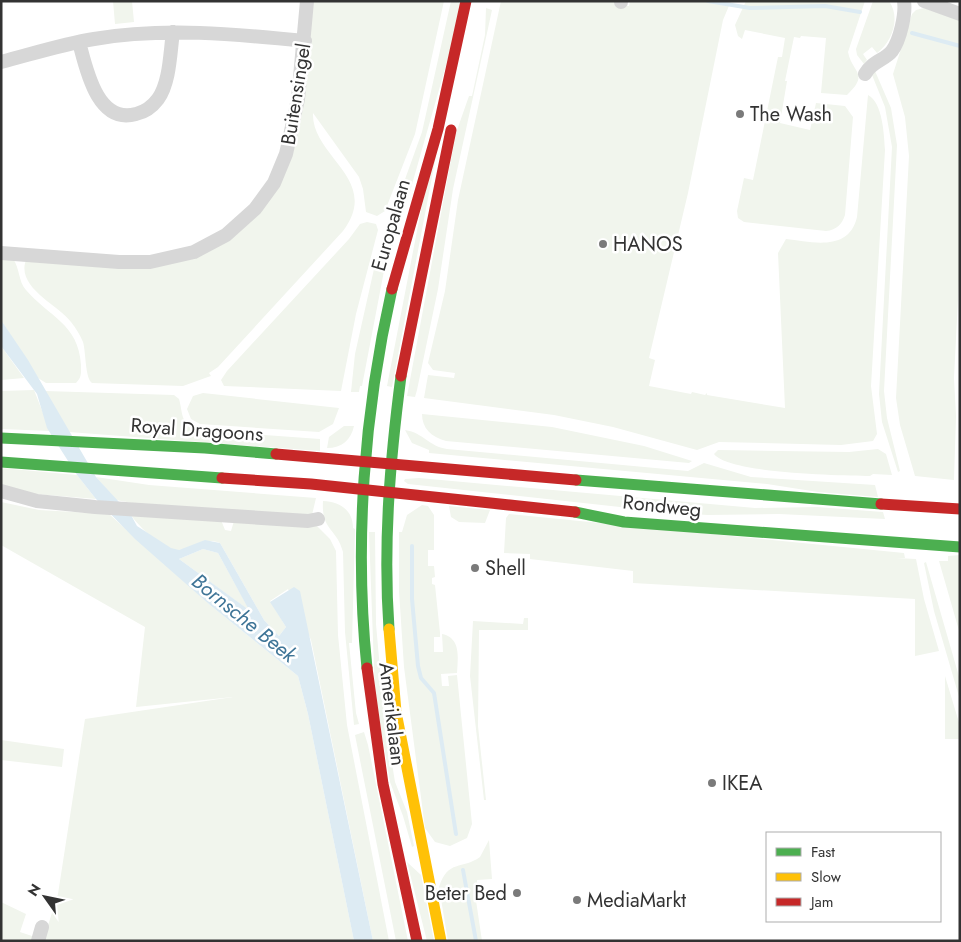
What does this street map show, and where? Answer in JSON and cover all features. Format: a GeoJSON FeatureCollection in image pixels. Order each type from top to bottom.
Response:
{"type":"FeatureCollection","features":[{"type":"Feature","properties":{"kind":"main road","name":"Europalaan"},"geometry":{"type":"LineString","coordinates":[[363,489],[380,351],[392,292],[409,223],[439,125],[466,1]]}},
{"type":"Feature","properties":{"kind":"main road","name":"Europalaan"},"geometry":{"type":"LineString","coordinates":[[388,492],[390,463],[407,339],[454,120]]}},
{"type":"Feature","properties":{"kind":"main road","name":"Royal Dragoons"},"geometry":{"type":"LineString","coordinates":[[1,438],[205,448],[390,463]]}},
{"type":"Feature","properties":{"kind":"main road"},"geometry":{"type":"LineString","coordinates":[[1,462],[363,489]]}},
{"type":"Feature","properties":{"kind":"main road","name":"Rondweg"},"geometry":{"type":"LineString","coordinates":[[390,463],[960,509]]}},
{"type":"Feature","properties":{"kind":"main road","name":"Rondweg"},"geometry":{"type":"LineString","coordinates":[[363,489],[557,509],[624,522],[960,547]]}},
{"type":"Feature","properties":{"kind":"main road","name":"Amerikalaan"},"geometry":{"type":"LineString","coordinates":[[363,489],[363,625],[369,695],[383,784],[417,941]]}},
{"type":"Feature","properties":{"kind":"main road","name":"Amerikalaan"},"geometry":{"type":"LineString","coordinates":[[388,492],[387,584],[392,674],[404,759],[441,941]]}},
{"type":"Feature","properties":{"kind":"main road"},"geometry":{"type":"LineString","coordinates":[[383,784],[396,818],[403,847],[412,857],[425,862]]}},
{"type":"Feature","properties":{"kind":"street","name":"Buitensingel"},"geometry":{"type":"LineString","coordinates":[[1,253],[40,257],[150,262],[194,252],[226,235],[255,209],[274,183],[286,154],[295,121],[308,1]]}},
{"type":"Feature","properties":{"kind":"street"},"geometry":{"type":"LineString","coordinates":[[865,74],[871,66],[892,51],[906,14],[904,1]]}},
{"type":"Feature","properties":{"kind":"street"},"geometry":{"type":"LineString","coordinates":[[924,1],[960,14]]}},
{"type":"Feature","properties":{"kind":"street"},"geometry":{"type":"LineString","coordinates":[[79,42],[91,85],[99,100],[116,112],[130,116],[146,111],[158,99],[165,85],[173,32]]}},
{"type":"Feature","properties":{"kind":"street"},"geometry":{"type":"LineString","coordinates":[[1,62],[79,42],[125,35],[196,32],[305,41]]}},
{"type":"Feature","properties":{"kind":"street"},"geometry":{"type":"LineString","coordinates":[[1,491],[37,501],[95,507],[308,521],[318,519]]}},
{"type":"Feature","properties":{"kind":"street"},"geometry":{"type":"LineString","coordinates":[[38,941],[42,927]]}},
{"type":"Feature","properties":{"kind":"shaded area"},"geometry":{"type":"Polygon","coordinates":[[[113,1],[132,1],[134,22],[115,24],[113,1]]]}},
{"type":"Feature","properties":{"kind":"shaded area"},"geometry":{"type":"Polygon","coordinates":[[[311,1],[444,1],[415,134],[385,211],[377,216],[366,212],[363,189],[359,177],[313,113],[315,129],[322,143],[350,182],[354,197],[353,213],[343,231],[218,367],[209,373],[211,376],[183,386],[92,383],[88,376],[84,346],[79,334],[65,316],[33,289],[25,272],[26,261],[166,264],[263,206],[305,75],[309,52],[311,1]]]}},
{"type":"Feature","properties":{"kind":"shaded area"},"geometry":{"type":"Polygon","coordinates":[[[451,1],[462,1],[458,23],[409,195],[384,271],[362,386],[360,386],[359,392],[351,392],[355,354],[376,260],[422,132],[451,1]]]}},
{"type":"Feature","properties":{"kind":"shaded area"},"geometry":{"type":"Polygon","coordinates":[[[501,1],[615,1],[615,4],[629,6],[630,1],[731,1],[723,20],[688,193],[649,358],[655,360],[649,386],[691,394],[692,392],[705,395],[707,393],[707,395],[785,408],[778,253],[786,239],[818,243],[828,242],[846,236],[853,228],[857,217],[868,95],[873,99],[882,120],[885,150],[871,386],[877,434],[873,441],[841,445],[719,442],[697,450],[613,427],[554,415],[424,398],[428,375],[454,378],[455,373],[433,370],[428,363],[445,291],[458,200],[501,1]]]}},
{"type":"Feature","properties":{"kind":"shaded area"},"geometry":{"type":"Polygon","coordinates":[[[746,1],[865,1],[848,52],[858,77],[854,88],[847,95],[821,93],[826,38],[794,37],[785,81],[787,81],[780,123],[810,130],[816,103],[845,106],[853,117],[845,215],[841,224],[836,228],[826,231],[744,222],[738,218],[737,211],[744,178],[753,180],[778,57],[782,57],[785,38],[745,30],[742,39],[738,36],[735,25],[746,1]]]}},
{"type":"Feature","properties":{"kind":"shaded area"},"geometry":{"type":"Polygon","coordinates":[[[873,1],[889,1],[894,15],[893,29],[887,43],[877,53],[872,47],[863,54],[867,60],[864,64],[857,55],[856,49],[873,1]]]}},
{"type":"Feature","properties":{"kind":"shaded area"},"geometry":{"type":"Polygon","coordinates":[[[486,8],[492,10],[453,189],[438,289],[415,397],[407,396],[456,133],[469,96],[472,96],[485,35],[486,8]]]}},
{"type":"Feature","properties":{"kind":"shaded area"},"geometry":{"type":"Polygon","coordinates":[[[924,8],[960,20],[960,259],[954,378],[956,416],[954,480],[915,476],[900,425],[896,398],[909,156],[905,117],[893,74],[912,14],[916,10],[924,8]]]}},
{"type":"Feature","properties":{"kind":"shaded area"},"geometry":{"type":"Polygon","coordinates":[[[875,71],[891,108],[897,145],[884,391],[887,418],[900,471],[898,472],[882,422],[879,394],[892,147],[885,107],[872,75],[875,71]]]}},
{"type":"Feature","properties":{"kind":"shaded area"},"geometry":{"type":"Polygon","coordinates":[[[441,130],[392,387],[387,386],[422,205],[441,130]]]}},
{"type":"Feature","properties":{"kind":"shaded area"},"geometry":{"type":"Polygon","coordinates":[[[367,222],[376,224],[378,230],[356,314],[341,391],[224,386],[221,380],[227,371],[349,239],[360,224],[367,222]]]}},
{"type":"Feature","properties":{"kind":"shaded area"},"geometry":{"type":"Polygon","coordinates":[[[1,258],[13,259],[26,290],[61,322],[74,339],[79,351],[81,365],[80,377],[76,383],[46,383],[38,378],[1,320],[1,258]]]}},
{"type":"Feature","properties":{"kind":"shaded area"},"geometry":{"type":"Polygon","coordinates":[[[1,346],[24,378],[1,380],[1,346]]]}},
{"type":"Feature","properties":{"kind":"shaded area"},"geometry":{"type":"Polygon","coordinates":[[[34,390],[50,431],[1,429],[1,391],[34,390]]]}},
{"type":"Feature","properties":{"kind":"shaded area"},"geometry":{"type":"Polygon","coordinates":[[[45,391],[174,395],[179,399],[184,420],[195,430],[320,439],[320,451],[69,432],[45,391]]]}},
{"type":"Feature","properties":{"kind":"shaded area"},"geometry":{"type":"Polygon","coordinates":[[[203,393],[339,408],[333,424],[319,432],[200,424],[191,419],[187,409],[193,396],[203,393]]]}},
{"type":"Feature","properties":{"kind":"shaded area"},"geometry":{"type":"Polygon","coordinates":[[[422,414],[552,427],[644,446],[692,461],[689,463],[446,441],[428,431],[422,419],[422,414]]]}},
{"type":"Feature","properties":{"kind":"shaded area"},"geometry":{"type":"Polygon","coordinates":[[[344,426],[354,426],[348,439],[337,447],[327,448],[329,437],[344,426]]]}},
{"type":"Feature","properties":{"kind":"shaded area"},"geometry":{"type":"Polygon","coordinates":[[[405,430],[447,449],[688,471],[704,463],[751,477],[875,485],[878,497],[818,492],[767,484],[429,453],[429,450],[412,443],[405,430]]]}},
{"type":"Feature","properties":{"kind":"shaded area"},"geometry":{"type":"Polygon","coordinates":[[[878,449],[886,454],[892,475],[873,474],[870,476],[787,472],[741,466],[724,461],[714,454],[718,450],[849,452],[878,449]]]}},
{"type":"Feature","properties":{"kind":"shaded area"},"geometry":{"type":"Polygon","coordinates":[[[1,468],[77,475],[96,499],[35,494],[1,488],[1,468]]]}},
{"type":"Feature","properties":{"kind":"shaded area"},"geometry":{"type":"Polygon","coordinates":[[[96,477],[149,485],[316,498],[312,515],[138,504],[116,500],[96,477]]]}},
{"type":"Feature","properties":{"kind":"shaded area"},"geometry":{"type":"Polygon","coordinates":[[[419,478],[755,508],[817,507],[883,512],[885,519],[779,514],[708,515],[675,513],[408,484],[404,481],[405,479],[419,478]]]}},
{"type":"Feature","properties":{"kind":"shaded area"},"geometry":{"type":"Polygon","coordinates":[[[323,501],[335,503],[344,508],[351,516],[353,528],[355,529],[352,643],[349,643],[356,713],[359,724],[354,725],[345,632],[343,552],[337,538],[324,518],[323,501]]]}},
{"type":"Feature","properties":{"kind":"shaded area"},"geometry":{"type":"Polygon","coordinates":[[[1,502],[39,510],[109,514],[210,605],[298,676],[308,714],[354,941],[43,941],[58,894],[85,719],[233,697],[136,707],[145,627],[1,545],[1,502]]]}},
{"type":"Feature","properties":{"kind":"shaded area"},"geometry":{"type":"Polygon","coordinates":[[[422,505],[428,506],[434,515],[434,550],[428,550],[428,566],[434,566],[435,577],[432,578],[432,584],[435,585],[440,637],[434,637],[434,652],[443,652],[442,634],[452,640],[457,649],[457,673],[441,674],[442,686],[449,686],[448,676],[457,675],[472,824],[467,838],[450,846],[435,842],[425,828],[404,667],[399,591],[399,532],[402,532],[407,515],[422,505]]]}},
{"type":"Feature","properties":{"kind":"shaded area"},"geometry":{"type":"Polygon","coordinates":[[[449,506],[490,510],[485,523],[459,522],[451,517],[449,506]]]}},
{"type":"Feature","properties":{"kind":"shaded area"},"geometry":{"type":"Polygon","coordinates":[[[509,514],[904,553],[905,558],[896,558],[916,559],[924,599],[939,651],[915,656],[915,599],[633,583],[633,571],[530,559],[530,554],[504,553],[506,518],[509,514]]]}},
{"type":"Feature","properties":{"kind":"shaded area"},"geometry":{"type":"Polygon","coordinates":[[[131,515],[221,520],[225,530],[231,531],[234,521],[316,525],[330,539],[336,551],[338,635],[347,725],[389,941],[373,941],[311,640],[288,589],[270,601],[286,627],[279,636],[264,620],[220,543],[209,541],[184,549],[172,549],[158,542],[131,515]]]}},
{"type":"Feature","properties":{"kind":"shaded area"},"geometry":{"type":"Polygon","coordinates":[[[369,532],[375,532],[376,624],[384,714],[395,782],[407,812],[414,846],[412,847],[390,782],[375,694],[369,532]]]}},
{"type":"Feature","properties":{"kind":"shaded area"},"geometry":{"type":"Polygon","coordinates":[[[203,549],[218,553],[250,611],[179,559],[203,549]]]}},
{"type":"Feature","properties":{"kind":"shaded area"},"geometry":{"type":"Polygon","coordinates":[[[960,555],[960,634],[939,561],[948,561],[948,556],[960,555]]]}},
{"type":"Feature","properties":{"kind":"shaded area"},"geometry":{"type":"Polygon","coordinates":[[[926,562],[960,680],[960,700],[934,611],[924,563],[926,562]]]}},
{"type":"Feature","properties":{"kind":"shaded area"},"geometry":{"type":"Polygon","coordinates":[[[524,618],[528,618],[528,630],[479,630],[478,726],[486,800],[484,800],[470,676],[473,621],[523,624],[524,618]]]}},
{"type":"Feature","properties":{"kind":"shaded area"},"geometry":{"type":"Polygon","coordinates":[[[945,676],[960,726],[960,739],[945,739],[945,676]]]}},
{"type":"Feature","properties":{"kind":"shaded area"},"geometry":{"type":"Polygon","coordinates":[[[364,732],[408,941],[396,941],[355,735],[364,732]]]}},
{"type":"Feature","properties":{"kind":"shaded area"},"geometry":{"type":"Polygon","coordinates":[[[1,740],[64,749],[62,767],[1,760],[1,740]]]}},
{"type":"Feature","properties":{"kind":"shaded area"},"geometry":{"type":"Polygon","coordinates":[[[489,840],[492,879],[477,880],[477,886],[474,887],[482,941],[448,941],[439,887],[447,872],[451,869],[480,857],[489,840]]]}},
{"type":"Feature","properties":{"kind":"shaded area"},"geometry":{"type":"Polygon","coordinates":[[[407,862],[421,875],[434,941],[427,941],[407,862]]]}},
{"type":"Feature","properties":{"kind":"shaded area"},"geometry":{"type":"Polygon","coordinates":[[[1,902],[26,914],[20,932],[35,937],[34,941],[1,941],[1,902]]]}},
{"type":"Feature","properties":{"kind":"water","name":"Bornsche Beek"},"geometry":{"type":"Polygon","coordinates":[[[1,320],[28,360],[96,477],[131,515],[137,526],[171,548],[179,550],[205,540],[220,543],[264,620],[279,636],[286,627],[270,602],[294,587],[300,591],[373,941],[354,941],[308,714],[298,676],[210,605],[135,539],[96,499],[77,475],[47,428],[37,394],[1,346],[1,320]],[[203,549],[179,559],[249,610],[218,553],[203,549]]]}},
{"type":"Feature","properties":{"kind":"waterway"},"geometry":{"type":"LineString","coordinates":[[708,1],[750,8],[825,6],[860,12]]}},
{"type":"Feature","properties":{"kind":"waterway"},"geometry":{"type":"LineString","coordinates":[[912,33],[960,46]]}},
{"type":"Feature","properties":{"kind":"waterway"},"geometry":{"type":"LineString","coordinates":[[412,546],[412,599],[418,666],[421,678],[434,693],[456,834]]}},
{"type":"Feature","properties":{"kind":"waterway"},"geometry":{"type":"LineString","coordinates":[[463,870],[476,941]]}},
{"type":"Feature","properties":{"kind":"traffic: fast"},"geometry":{"type":"LineString","coordinates":[[367,668],[361,573],[364,478],[374,383],[392,289]]}},
{"type":"Feature","properties":{"kind":"traffic: fast"},"geometry":{"type":"LineString","coordinates":[[389,629],[387,534],[401,376]]}},
{"type":"Feature","properties":{"kind":"traffic: fast"},"geometry":{"type":"LineString","coordinates":[[1,438],[205,448],[276,454]]}},
{"type":"Feature","properties":{"kind":"traffic: fast"},"geometry":{"type":"LineString","coordinates":[[1,462],[222,478]]}},
{"type":"Feature","properties":{"kind":"traffic: fast"},"geometry":{"type":"LineString","coordinates":[[576,480],[881,504]]}},
{"type":"Feature","properties":{"kind":"traffic: fast"},"geometry":{"type":"LineString","coordinates":[[575,512],[624,522],[960,547]]}},
{"type":"Feature","properties":{"kind":"traffic: slow"},"geometry":{"type":"LineString","coordinates":[[389,629],[396,712],[441,941]]}},
{"type":"Feature","properties":{"kind":"traffic: jam"},"geometry":{"type":"LineString","coordinates":[[392,289],[438,129],[466,1]]}},
{"type":"Feature","properties":{"kind":"traffic: jam"},"geometry":{"type":"LineString","coordinates":[[401,376],[451,130]]}},
{"type":"Feature","properties":{"kind":"traffic: jam"},"geometry":{"type":"LineString","coordinates":[[276,454],[576,480]]}},
{"type":"Feature","properties":{"kind":"traffic: jam"},"geometry":{"type":"LineString","coordinates":[[222,478],[311,484],[575,512]]}},
{"type":"Feature","properties":{"kind":"traffic: jam"},"geometry":{"type":"LineString","coordinates":[[881,504],[960,509]]}},
{"type":"Feature","properties":{"kind":"traffic: jam"},"geometry":{"type":"LineString","coordinates":[[367,668],[383,784],[417,941]]}},
{"type":"Feature","properties":{"kind":"place","name":"The Wash"},"geometry":{"type":"Point","coordinates":[740,114]}},
{"type":"Feature","properties":{"kind":"place","name":"HANOS"},"geometry":{"type":"Point","coordinates":[603,244]}},
{"type":"Feature","properties":{"kind":"place","name":"Shell"},"geometry":{"type":"Point","coordinates":[475,568]}},
{"type":"Feature","properties":{"kind":"place","name":"IKEA"},"geometry":{"type":"Point","coordinates":[712,783]}},
{"type":"Feature","properties":{"kind":"place","name":"Beter Bed"},"geometry":{"type":"Point","coordinates":[517,893]}},
{"type":"Feature","properties":{"kind":"place","name":"MediaMarkt"},"geometry":{"type":"Point","coordinates":[577,900]}}]}
